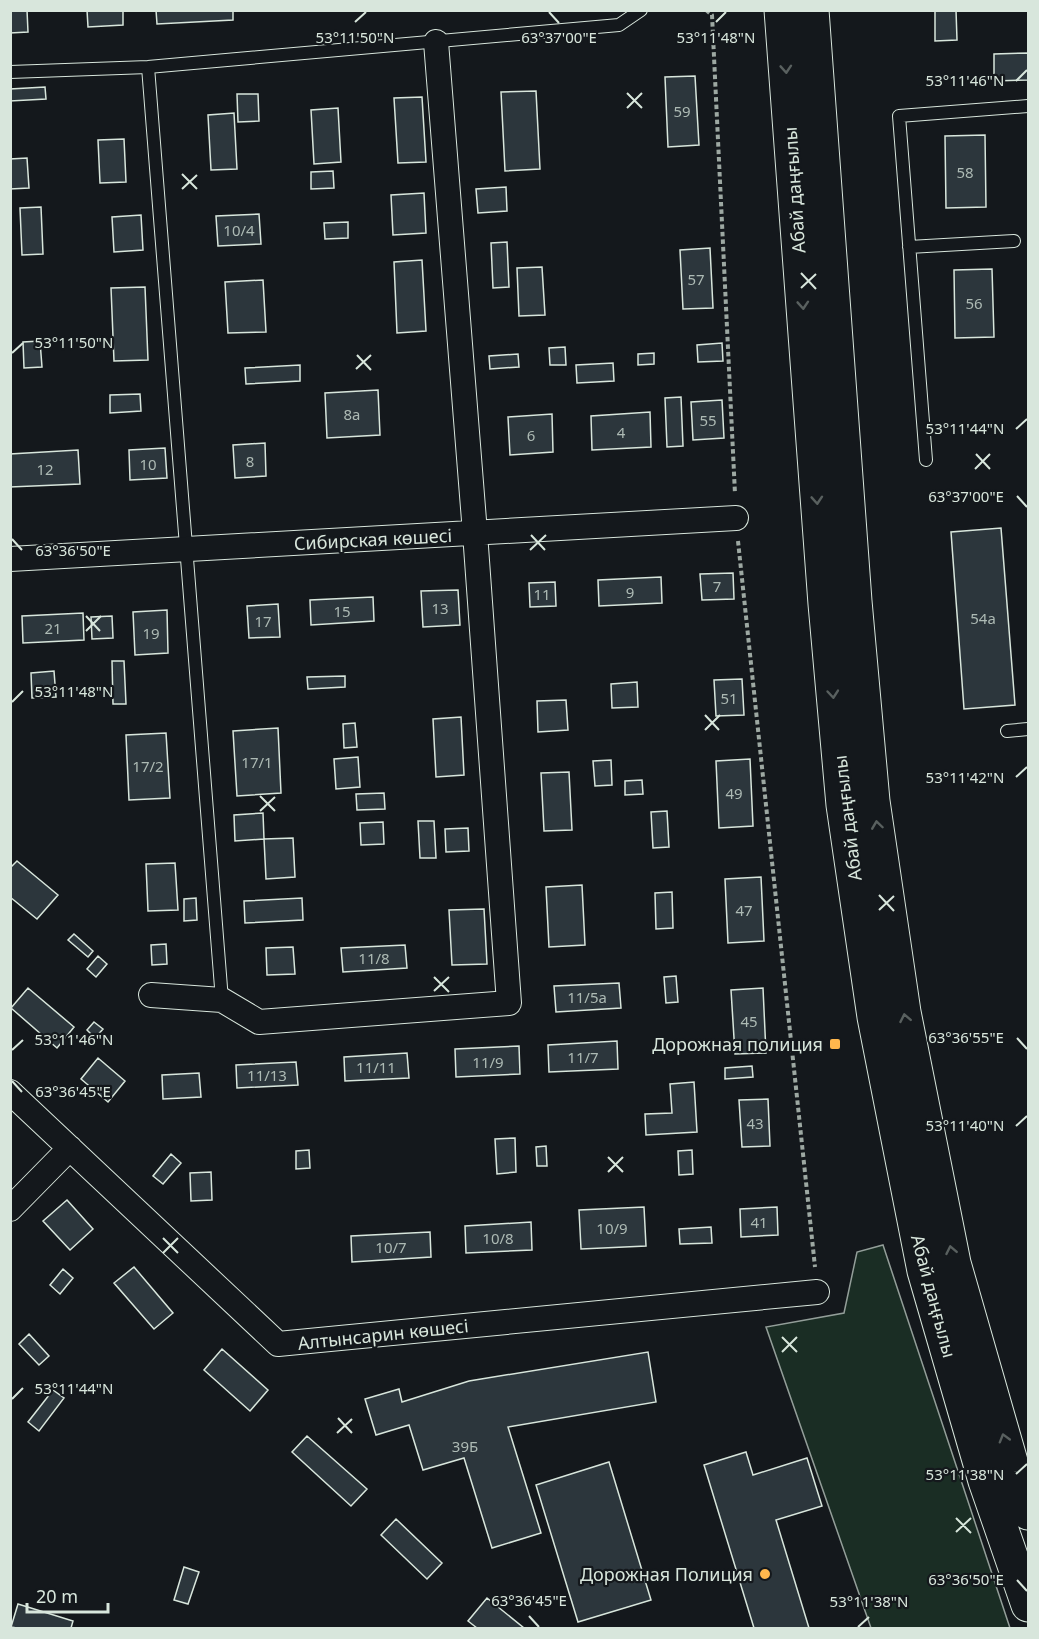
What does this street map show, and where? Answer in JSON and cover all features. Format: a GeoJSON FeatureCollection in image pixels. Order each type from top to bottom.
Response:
{"type":"FeatureCollection","features":[{"type":"Feature","properties":{"kind":"main road","name":"Абай даңғылы"},"geometry":{"type":"LineString","coordinates":[[781,10],[825,604],[843,805],[874,1017],[924,1271],[985,1481],[1029,1605]]}},
{"type":"Feature","properties":{"kind":"main road","name":"Абай даңғылы"},"geometry":{"type":"LineString","coordinates":[[812,10],[855,601],[873,801],[890,919],[904,1012],[954,1263],[1014,1472],[1029,1513]]}},
{"type":"Feature","properties":{"kind":"street"},"geometry":{"type":"LineString","coordinates":[[151,995],[222,1000],[259,1022],[509,1003],[436,42]]}},
{"type":"Feature","properties":{"kind":"street","name":"Сибирская көшесі"},"geometry":{"type":"LineString","coordinates":[[10,559],[736,518]]}},
{"type":"Feature","properties":{"kind":"street","name":"Алтынсарин көшесі"},"geometry":{"type":"LineString","coordinates":[[10,1092],[278,1344],[817,1292]]}},
{"type":"Feature","properties":{"kind":"street"},"geometry":{"type":"LineString","coordinates":[[10,1209],[70,1148]]}},
{"type":"Feature","properties":{"kind":"lane"},"geometry":{"type":"LineString","coordinates":[[10,72],[148,67],[619,25],[641,10]]}},
{"type":"Feature","properties":{"kind":"lane"},"geometry":{"type":"LineString","coordinates":[[148,67],[222,1000]]}},
{"type":"Feature","properties":{"kind":"lane"},"geometry":{"type":"LineString","coordinates":[[926,460],[899,116],[1029,106]]}},
{"type":"Feature","properties":{"kind":"lane"},"geometry":{"type":"LineString","coordinates":[[909,247],[1014,241]]}},
{"type":"Feature","properties":{"kind":"lane"},"geometry":{"type":"LineString","coordinates":[[1007,731],[1029,729]]}},
{"type":"Feature","properties":{"kind":"path"},"geometry":{"type":"LineString","coordinates":[[706,10],[712,15],[736,518],[817,1292]]}},
{"type":"Feature","properties":{"kind":"green space"},"geometry":{"type":"Polygon","coordinates":[[[883,1245],[1010,1628],[871,1628],[766,1327],[844,1313],[857,1252],[883,1245]]]}},
{"type":"Feature","properties":{"kind":"building"},"geometry":{"type":"Polygon","coordinates":[[[10,10],[27,10],[28,32],[10,33],[10,10]]]}},
{"type":"Feature","properties":{"kind":"building"},"geometry":{"type":"Polygon","coordinates":[[[87,10],[123,10],[123,25],[88,27],[87,10]]]}},
{"type":"Feature","properties":{"kind":"building"},"geometry":{"type":"Polygon","coordinates":[[[156,10],[233,10],[233,20],[157,24],[156,10]]]}},
{"type":"Feature","properties":{"kind":"building"},"geometry":{"type":"Polygon","coordinates":[[[935,10],[956,10],[957,40],[935,41],[935,10]]]}},
{"type":"Feature","properties":{"kind":"building"},"geometry":{"type":"Polygon","coordinates":[[[1028,53],[1028,80],[994,81],[994,54],[1028,53]]]}},
{"type":"Feature","properties":{"kind":"building"},"geometry":{"type":"Polygon","coordinates":[[[695,76],[699,145],[668,147],[665,77],[695,76]]]}},
{"type":"Feature","properties":{"kind":"building"},"geometry":{"type":"Polygon","coordinates":[[[45,87],[46,99],[10,101],[10,89],[45,87]]]}},
{"type":"Feature","properties":{"kind":"building"},"geometry":{"type":"Polygon","coordinates":[[[536,91],[540,169],[505,171],[501,92],[536,91]]]}},
{"type":"Feature","properties":{"kind":"building"},"geometry":{"type":"Polygon","coordinates":[[[237,94],[258,94],[259,121],[238,122],[237,94]]]}},
{"type":"Feature","properties":{"kind":"building"},"geometry":{"type":"Polygon","coordinates":[[[422,97],[426,162],[398,163],[394,98],[422,97]]]}},
{"type":"Feature","properties":{"kind":"building"},"geometry":{"type":"Polygon","coordinates":[[[338,108],[341,162],[314,164],[311,110],[338,108]]]}},
{"type":"Feature","properties":{"kind":"building"},"geometry":{"type":"Polygon","coordinates":[[[234,113],[237,169],[211,170],[208,115],[234,113]]]}},
{"type":"Feature","properties":{"kind":"building"},"geometry":{"type":"Polygon","coordinates":[[[985,135],[986,207],[946,208],[945,136],[985,135]]]}},
{"type":"Feature","properties":{"kind":"building"},"geometry":{"type":"Polygon","coordinates":[[[124,139],[126,182],[100,183],[98,140],[124,139]]]}},
{"type":"Feature","properties":{"kind":"building"},"geometry":{"type":"Polygon","coordinates":[[[27,158],[29,188],[10,189],[10,159],[27,158]]]}},
{"type":"Feature","properties":{"kind":"building"},"geometry":{"type":"Polygon","coordinates":[[[333,171],[334,188],[311,189],[311,172],[333,171]]]}},
{"type":"Feature","properties":{"kind":"building"},"geometry":{"type":"Polygon","coordinates":[[[506,187],[507,211],[478,213],[476,189],[506,187]]]}},
{"type":"Feature","properties":{"kind":"building"},"geometry":{"type":"Polygon","coordinates":[[[424,193],[426,233],[393,235],[391,195],[424,193]]]}},
{"type":"Feature","properties":{"kind":"building"},"geometry":{"type":"Polygon","coordinates":[[[41,207],[43,254],[22,255],[20,208],[41,207]]]}},
{"type":"Feature","properties":{"kind":"building"},"geometry":{"type":"Polygon","coordinates":[[[259,214],[261,244],[218,246],[216,216],[259,214]]]}},
{"type":"Feature","properties":{"kind":"building"},"geometry":{"type":"Polygon","coordinates":[[[141,215],[143,250],[114,252],[112,217],[141,215]]]}},
{"type":"Feature","properties":{"kind":"building"},"geometry":{"type":"Polygon","coordinates":[[[348,222],[348,238],[325,239],[324,223],[348,222]]]}},
{"type":"Feature","properties":{"kind":"building"},"geometry":{"type":"Polygon","coordinates":[[[507,242],[509,287],[493,288],[491,243],[507,242]]]}},
{"type":"Feature","properties":{"kind":"building"},"geometry":{"type":"Polygon","coordinates":[[[710,248],[713,308],[683,309],[680,250],[710,248]]]}},
{"type":"Feature","properties":{"kind":"building"},"geometry":{"type":"Polygon","coordinates":[[[422,260],[426,331],[397,333],[394,262],[422,260]]]}},
{"type":"Feature","properties":{"kind":"building"},"geometry":{"type":"Polygon","coordinates":[[[542,267],[545,315],[519,316],[517,268],[542,267]]]}},
{"type":"Feature","properties":{"kind":"building"},"geometry":{"type":"Polygon","coordinates":[[[992,269],[994,337],[955,338],[954,270],[992,269]]]}},
{"type":"Feature","properties":{"kind":"building"},"geometry":{"type":"Polygon","coordinates":[[[263,280],[266,332],[228,333],[225,282],[263,280]]]}},
{"type":"Feature","properties":{"kind":"building"},"geometry":{"type":"Polygon","coordinates":[[[145,287],[148,360],[114,361],[111,288],[145,287]]]}},
{"type":"Feature","properties":{"kind":"building"},"geometry":{"type":"Polygon","coordinates":[[[40,341],[42,367],[24,368],[23,342],[40,341]]]}},
{"type":"Feature","properties":{"kind":"building"},"geometry":{"type":"Polygon","coordinates":[[[722,343],[723,361],[698,362],[697,345],[722,343]]]}},
{"type":"Feature","properties":{"kind":"building"},"geometry":{"type":"Polygon","coordinates":[[[565,347],[566,365],[550,365],[549,348],[565,347]]]}},
{"type":"Feature","properties":{"kind":"building"},"geometry":{"type":"Polygon","coordinates":[[[654,353],[654,364],[638,365],[638,354],[654,353]]]}},
{"type":"Feature","properties":{"kind":"building"},"geometry":{"type":"Polygon","coordinates":[[[518,354],[519,367],[490,369],[489,356],[518,354]]]}},
{"type":"Feature","properties":{"kind":"building"},"geometry":{"type":"Polygon","coordinates":[[[613,363],[614,381],[577,383],[576,365],[613,363]]]}},
{"type":"Feature","properties":{"kind":"building"},"geometry":{"type":"Polygon","coordinates":[[[300,365],[300,381],[246,384],[245,368],[300,365]]]}},
{"type":"Feature","properties":{"kind":"building"},"geometry":{"type":"Polygon","coordinates":[[[378,390],[380,435],[327,438],[325,393],[378,390]]]}},
{"type":"Feature","properties":{"kind":"building"},"geometry":{"type":"Polygon","coordinates":[[[140,394],[141,411],[110,413],[110,395],[140,394]]]}},
{"type":"Feature","properties":{"kind":"building"},"geometry":{"type":"Polygon","coordinates":[[[681,397],[683,446],[667,447],[665,398],[681,397]]]}},
{"type":"Feature","properties":{"kind":"building"},"geometry":{"type":"Polygon","coordinates":[[[722,400],[724,438],[693,440],[691,402],[722,400]]]}},
{"type":"Feature","properties":{"kind":"building"},"geometry":{"type":"Polygon","coordinates":[[[650,412],[651,447],[592,450],[591,416],[650,412]]]}},
{"type":"Feature","properties":{"kind":"building"},"geometry":{"type":"Polygon","coordinates":[[[552,414],[553,452],[510,455],[508,417],[552,414]]]}},
{"type":"Feature","properties":{"kind":"building"},"geometry":{"type":"Polygon","coordinates":[[[265,443],[266,476],[235,478],[233,445],[265,443]]]}},
{"type":"Feature","properties":{"kind":"building"},"geometry":{"type":"Polygon","coordinates":[[[165,448],[167,478],[130,480],[129,450],[165,448]]]}},
{"type":"Feature","properties":{"kind":"building"},"geometry":{"type":"Polygon","coordinates":[[[78,450],[80,484],[10,487],[10,454],[78,450]]]}},
{"type":"Feature","properties":{"kind":"building"},"geometry":{"type":"Polygon","coordinates":[[[1001,528],[1015,705],[964,709],[951,532],[1001,528]]]}},
{"type":"Feature","properties":{"kind":"building"},"geometry":{"type":"Polygon","coordinates":[[[733,573],[734,599],[702,600],[700,574],[733,573]]]}},
{"type":"Feature","properties":{"kind":"building"},"geometry":{"type":"Polygon","coordinates":[[[661,577],[662,603],[599,606],[598,580],[661,577]]]}},
{"type":"Feature","properties":{"kind":"building"},"geometry":{"type":"Polygon","coordinates":[[[555,582],[556,606],[530,607],[529,583],[555,582]]]}},
{"type":"Feature","properties":{"kind":"building"},"geometry":{"type":"Polygon","coordinates":[[[458,590],[460,625],[423,627],[421,591],[458,590]]]}},
{"type":"Feature","properties":{"kind":"building"},"geometry":{"type":"Polygon","coordinates":[[[373,597],[374,621],[311,625],[310,600],[373,597]]]}},
{"type":"Feature","properties":{"kind":"building"},"geometry":{"type":"Polygon","coordinates":[[[278,604],[280,637],[249,638],[247,606],[278,604]]]}},
{"type":"Feature","properties":{"kind":"building"},"geometry":{"type":"Polygon","coordinates":[[[167,610],[168,653],[135,655],[133,612],[167,610]]]}},
{"type":"Feature","properties":{"kind":"building"},"geometry":{"type":"Polygon","coordinates":[[[83,613],[84,640],[23,643],[22,616],[83,613]]]}},
{"type":"Feature","properties":{"kind":"building"},"geometry":{"type":"Polygon","coordinates":[[[112,616],[113,638],[92,639],[91,617],[112,616]]]}},
{"type":"Feature","properties":{"kind":"building"},"geometry":{"type":"Polygon","coordinates":[[[112,661],[124,661],[126,704],[113,704],[112,661]]]}},
{"type":"Feature","properties":{"kind":"building"},"geometry":{"type":"Polygon","coordinates":[[[54,671],[56,697],[32,698],[31,673],[54,671]]]}},
{"type":"Feature","properties":{"kind":"building"},"geometry":{"type":"Polygon","coordinates":[[[345,676],[345,687],[308,689],[307,677],[345,676]]]}},
{"type":"Feature","properties":{"kind":"building"},"geometry":{"type":"Polygon","coordinates":[[[742,679],[744,715],[716,716],[714,680],[742,679]]]}},
{"type":"Feature","properties":{"kind":"building"},"geometry":{"type":"Polygon","coordinates":[[[637,682],[638,707],[612,708],[611,684],[637,682]]]}},
{"type":"Feature","properties":{"kind":"building"},"geometry":{"type":"Polygon","coordinates":[[[566,700],[568,730],[538,732],[537,701],[566,700]]]}},
{"type":"Feature","properties":{"kind":"building"},"geometry":{"type":"Polygon","coordinates":[[[461,717],[464,775],[436,777],[433,719],[461,717]]]}},
{"type":"Feature","properties":{"kind":"building"},"geometry":{"type":"Polygon","coordinates":[[[355,723],[357,747],[344,748],[343,724],[355,723]]]}},
{"type":"Feature","properties":{"kind":"building"},"geometry":{"type":"Polygon","coordinates":[[[278,728],[281,793],[237,796],[233,731],[278,728]]]}},
{"type":"Feature","properties":{"kind":"building"},"geometry":{"type":"Polygon","coordinates":[[[166,733],[170,798],[129,800],[126,735],[166,733]]]}},
{"type":"Feature","properties":{"kind":"building"},"geometry":{"type":"Polygon","coordinates":[[[358,757],[360,787],[336,789],[334,759],[358,757]]]}},
{"type":"Feature","properties":{"kind":"building"},"geometry":{"type":"Polygon","coordinates":[[[750,759],[753,826],[719,828],[716,761],[750,759]]]}},
{"type":"Feature","properties":{"kind":"building"},"geometry":{"type":"Polygon","coordinates":[[[611,760],[612,785],[595,786],[593,761],[611,760]]]}},
{"type":"Feature","properties":{"kind":"building"},"geometry":{"type":"Polygon","coordinates":[[[569,772],[572,830],[544,831],[541,773],[569,772]]]}},
{"type":"Feature","properties":{"kind":"building"},"geometry":{"type":"Polygon","coordinates":[[[642,780],[643,794],[625,795],[625,781],[642,780]]]}},
{"type":"Feature","properties":{"kind":"building"},"geometry":{"type":"Polygon","coordinates":[[[384,793],[385,809],[357,810],[356,794],[384,793]]]}},
{"type":"Feature","properties":{"kind":"building"},"geometry":{"type":"Polygon","coordinates":[[[667,811],[669,847],[653,848],[651,812],[667,811]]]}},
{"type":"Feature","properties":{"kind":"building"},"geometry":{"type":"Polygon","coordinates":[[[263,813],[264,839],[235,841],[234,815],[263,813]]]}},
{"type":"Feature","properties":{"kind":"building"},"geometry":{"type":"Polygon","coordinates":[[[418,821],[434,821],[436,858],[420,858],[418,821]]]}},
{"type":"Feature","properties":{"kind":"building"},"geometry":{"type":"Polygon","coordinates":[[[383,822],[384,844],[361,845],[360,823],[383,822]]]}},
{"type":"Feature","properties":{"kind":"building"},"geometry":{"type":"Polygon","coordinates":[[[468,828],[469,851],[446,852],[445,829],[468,828]]]}},
{"type":"Feature","properties":{"kind":"building"},"geometry":{"type":"Polygon","coordinates":[[[293,838],[295,877],[266,879],[264,839],[293,838]]]}},
{"type":"Feature","properties":{"kind":"building"},"geometry":{"type":"Polygon","coordinates":[[[17,861],[58,895],[37,919],[10,897],[10,868],[17,861]]]}},
{"type":"Feature","properties":{"kind":"building"},"geometry":{"type":"Polygon","coordinates":[[[175,863],[178,910],[148,911],[146,864],[175,863]]]}},
{"type":"Feature","properties":{"kind":"building"},"geometry":{"type":"Polygon","coordinates":[[[761,877],[764,941],[728,943],[725,879],[761,877]]]}},
{"type":"Feature","properties":{"kind":"building"},"geometry":{"type":"Polygon","coordinates":[[[582,885],[585,945],[549,947],[546,887],[582,885]]]}},
{"type":"Feature","properties":{"kind":"building"},"geometry":{"type":"Polygon","coordinates":[[[672,892],[673,928],[656,929],[655,893],[672,892]]]}},
{"type":"Feature","properties":{"kind":"building"},"geometry":{"type":"Polygon","coordinates":[[[196,898],[197,920],[184,921],[184,899],[196,898]]]}},
{"type":"Feature","properties":{"kind":"building"},"geometry":{"type":"Polygon","coordinates":[[[302,898],[303,920],[245,923],[244,901],[302,898]]]}},
{"type":"Feature","properties":{"kind":"building"},"geometry":{"type":"Polygon","coordinates":[[[484,909],[487,964],[452,965],[449,910],[484,909]]]}},
{"type":"Feature","properties":{"kind":"building"},"geometry":{"type":"Polygon","coordinates":[[[74,934],[93,951],[88,957],[68,940],[74,934]]]}},
{"type":"Feature","properties":{"kind":"building"},"geometry":{"type":"Polygon","coordinates":[[[166,944],[167,964],[152,965],[151,945],[166,944]]]}},
{"type":"Feature","properties":{"kind":"building"},"geometry":{"type":"Polygon","coordinates":[[[405,945],[407,968],[343,972],[341,948],[405,945]]]}},
{"type":"Feature","properties":{"kind":"building"},"geometry":{"type":"Polygon","coordinates":[[[293,947],[295,974],[267,975],[266,948],[293,947]]]}},
{"type":"Feature","properties":{"kind":"building"},"geometry":{"type":"Polygon","coordinates":[[[98,956],[107,964],[96,977],[87,969],[98,956]]]}},
{"type":"Feature","properties":{"kind":"building"},"geometry":{"type":"Polygon","coordinates":[[[676,976],[678,1002],[666,1003],[664,977],[676,976]]]}},
{"type":"Feature","properties":{"kind":"building"},"geometry":{"type":"Polygon","coordinates":[[[619,983],[621,1008],[556,1012],[554,986],[619,983]]]}},
{"type":"Feature","properties":{"kind":"building"},"geometry":{"type":"Polygon","coordinates":[[[28,988],[74,1027],[57,1048],[11,1008],[28,988]]]}},
{"type":"Feature","properties":{"kind":"building"},"geometry":{"type":"Polygon","coordinates":[[[763,988],[766,1053],[735,1054],[731,990],[763,988]]]}},
{"type":"Feature","properties":{"kind":"building"},"geometry":{"type":"Polygon","coordinates":[[[94,1022],[103,1029],[95,1038],[87,1030],[94,1022]]]}},
{"type":"Feature","properties":{"kind":"building"},"geometry":{"type":"Polygon","coordinates":[[[617,1041],[618,1069],[549,1072],[548,1045],[617,1041]]]}},
{"type":"Feature","properties":{"kind":"building"},"geometry":{"type":"Polygon","coordinates":[[[519,1046],[520,1074],[456,1077],[455,1049],[519,1046]]]}},
{"type":"Feature","properties":{"kind":"building"},"geometry":{"type":"Polygon","coordinates":[[[407,1053],[409,1078],[345,1081],[344,1057],[407,1053]]]}},
{"type":"Feature","properties":{"kind":"building"},"geometry":{"type":"Polygon","coordinates":[[[98,1058],[125,1081],[108,1102],[81,1079],[98,1058]]]}},
{"type":"Feature","properties":{"kind":"building"},"geometry":{"type":"Polygon","coordinates":[[[296,1062],[298,1085],[237,1088],[236,1065],[296,1062]]]}},
{"type":"Feature","properties":{"kind":"building"},"geometry":{"type":"Polygon","coordinates":[[[752,1066],[753,1077],[725,1079],[725,1068],[752,1066]]]}},
{"type":"Feature","properties":{"kind":"building"},"geometry":{"type":"Polygon","coordinates":[[[199,1073],[201,1097],[163,1099],[162,1075],[199,1073]]]}},
{"type":"Feature","properties":{"kind":"building"},"geometry":{"type":"Polygon","coordinates":[[[694,1082],[697,1132],[646,1135],[645,1114],[672,1113],[670,1084],[694,1082]]]}},
{"type":"Feature","properties":{"kind":"building"},"geometry":{"type":"Polygon","coordinates":[[[768,1099],[770,1146],[742,1147],[739,1100],[768,1099]]]}},
{"type":"Feature","properties":{"kind":"building"},"geometry":{"type":"Polygon","coordinates":[[[515,1138],[516,1172],[497,1174],[495,1139],[515,1138]]]}},
{"type":"Feature","properties":{"kind":"building"},"geometry":{"type":"Polygon","coordinates":[[[546,1146],[547,1166],[537,1166],[536,1147],[546,1146]]]}},
{"type":"Feature","properties":{"kind":"building"},"geometry":{"type":"Polygon","coordinates":[[[309,1150],[310,1168],[296,1169],[296,1151],[309,1150]]]}},
{"type":"Feature","properties":{"kind":"building"},"geometry":{"type":"Polygon","coordinates":[[[692,1150],[693,1174],[679,1175],[678,1151],[692,1150]]]}},
{"type":"Feature","properties":{"kind":"building"},"geometry":{"type":"Polygon","coordinates":[[[171,1154],[181,1163],[163,1184],[153,1176],[171,1154]]]}},
{"type":"Feature","properties":{"kind":"building"},"geometry":{"type":"Polygon","coordinates":[[[211,1172],[212,1200],[191,1201],[190,1173],[211,1172]]]}},
{"type":"Feature","properties":{"kind":"building"},"geometry":{"type":"Polygon","coordinates":[[[67,1200],[93,1229],[70,1250],[43,1221],[67,1200]]]}},
{"type":"Feature","properties":{"kind":"building"},"geometry":{"type":"Polygon","coordinates":[[[644,1207],[646,1246],[581,1249],[579,1210],[644,1207]]]}},
{"type":"Feature","properties":{"kind":"building"},"geometry":{"type":"Polygon","coordinates":[[[777,1207],[778,1235],[741,1237],[740,1209],[777,1207]]]}},
{"type":"Feature","properties":{"kind":"building"},"geometry":{"type":"Polygon","coordinates":[[[531,1222],[532,1250],[466,1253],[465,1226],[531,1222]]]}},
{"type":"Feature","properties":{"kind":"building"},"geometry":{"type":"Polygon","coordinates":[[[711,1227],[712,1243],[680,1244],[679,1229],[711,1227]]]}},
{"type":"Feature","properties":{"kind":"building"},"geometry":{"type":"Polygon","coordinates":[[[430,1232],[431,1257],[352,1262],[351,1236],[430,1232]]]}},
{"type":"Feature","properties":{"kind":"building"},"geometry":{"type":"Polygon","coordinates":[[[134,1267],[173,1313],[154,1329],[114,1283],[134,1267]]]}},
{"type":"Feature","properties":{"kind":"building"},"geometry":{"type":"Polygon","coordinates":[[[63,1269],[73,1278],[60,1294],[50,1285],[63,1269]]]}},
{"type":"Feature","properties":{"kind":"building"},"geometry":{"type":"Polygon","coordinates":[[[29,1334],[49,1356],[39,1365],[19,1344],[29,1334]]]}},
{"type":"Feature","properties":{"kind":"building"},"geometry":{"type":"Polygon","coordinates":[[[222,1349],[268,1390],[250,1411],[204,1370],[222,1349]]]}},
{"type":"Feature","properties":{"kind":"building"},"geometry":{"type":"Polygon","coordinates":[[[648,1352],[656,1402],[508,1427],[541,1533],[492,1548],[464,1458],[423,1470],[409,1425],[376,1435],[365,1399],[399,1389],[402,1402],[469,1381],[648,1352]]]}},
{"type":"Feature","properties":{"kind":"building"},"geometry":{"type":"Polygon","coordinates":[[[53,1390],[64,1398],[39,1431],[28,1422],[53,1390]]]}},
{"type":"Feature","properties":{"kind":"building"},"geometry":{"type":"Polygon","coordinates":[[[307,1436],[367,1489],[351,1506],[292,1452],[307,1436]]]}},
{"type":"Feature","properties":{"kind":"building","name":"Дорожная Полиция"},"geometry":{"type":"Polygon","coordinates":[[[746,1452],[753,1475],[807,1458],[822,1506],[776,1520],[809,1628],[754,1628],[704,1465],[746,1452]]]}},
{"type":"Feature","properties":{"kind":"building"},"geometry":{"type":"Polygon","coordinates":[[[609,1462],[651,1600],[578,1622],[536,1485],[609,1462]]]}},
{"type":"Feature","properties":{"kind":"building"},"geometry":{"type":"Polygon","coordinates":[[[396,1519],[442,1563],[427,1579],[381,1535],[396,1519]]]}},
{"type":"Feature","properties":{"kind":"building"},"geometry":{"type":"Polygon","coordinates":[[[184,1567],[199,1572],[188,1604],[174,1600],[184,1567]]]}},
{"type":"Feature","properties":{"kind":"building"},"geometry":{"type":"Polygon","coordinates":[[[487,1598],[524,1628],[477,1628],[468,1621],[487,1598]]]}},
{"type":"Feature","properties":{"kind":"building"},"geometry":{"type":"Polygon","coordinates":[[[18,1604],[73,1621],[71,1628],[11,1627],[18,1604]]]}},
{"type":"Feature","properties":{"kind":"place","name":"Дорожная полиция"},"geometry":{"type":"Point","coordinates":[835,1044]}},
{"type":"Feature","properties":{"kind":"place","name":"Дорожная Полиция"},"geometry":{"type":"Point","coordinates":[765,1574]}}]}
